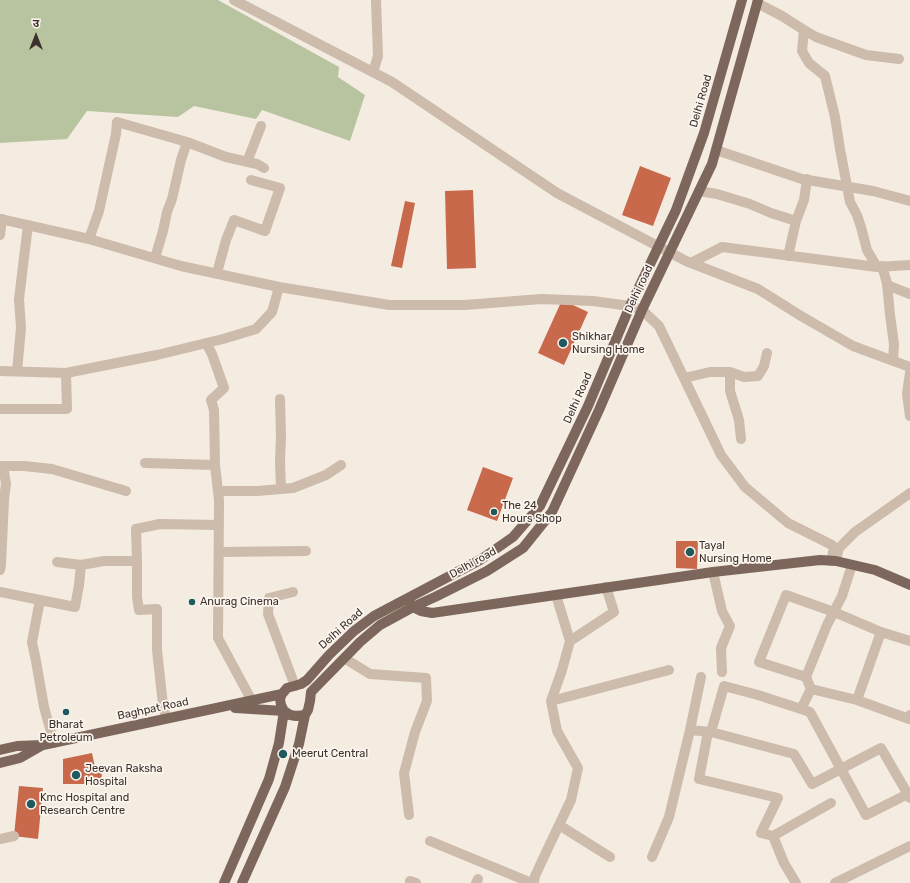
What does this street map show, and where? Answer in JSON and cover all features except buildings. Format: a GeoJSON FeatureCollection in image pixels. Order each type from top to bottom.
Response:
{"type":"FeatureCollection","features":[{"type":"Feature","properties":{"kind":"main road","name":"Delhi Road"},"geometry":{"type":"LineString","coordinates":[[307,680],[329,655],[354,631],[374,616],[480,560],[513,537],[540,506],[588,406],[630,306],[676,210],[704,134],[742,0]]}},
{"type":"Feature","properties":{"kind":"main road","name":"Delhi road"},"geometry":{"type":"LineString","coordinates":[[413,608],[487,571],[523,548],[552,512],[600,410],[642,310],[712,164],[758,1]]}},
{"type":"Feature","properties":{"kind":"main road"},"geometry":{"type":"LineString","coordinates":[[408,598],[413,608],[432,613],[713,572],[820,560],[834,561],[875,570],[910,585]]}},
{"type":"Feature","properties":{"kind":"main road"},"geometry":{"type":"LineString","coordinates":[[430,586],[435,597],[451,610]]}},
{"type":"Feature","properties":{"kind":"main road","name":"Delhi Road"},"geometry":{"type":"LineString","coordinates":[[242,883],[284,787],[299,744],[311,692],[360,642],[380,626],[413,608]]}},
{"type":"Feature","properties":{"kind":"main road","name":"Baghpat Road"},"geometry":{"type":"LineString","coordinates":[[0,750],[17,746],[54,743],[166,718],[252,701],[282,694],[287,688],[301,684],[307,680]]}},
{"type":"Feature","properties":{"kind":"main road"},"geometry":{"type":"LineString","coordinates":[[282,694],[280,699],[284,711],[290,715],[305,715]]}},
{"type":"Feature","properties":{"kind":"main road"},"geometry":{"type":"LineString","coordinates":[[224,707],[284,711]]}},
{"type":"Feature","properties":{"kind":"main road"},"geometry":{"type":"LineString","coordinates":[[224,883],[269,779],[284,711]]}},
{"type":"Feature","properties":{"kind":"main road"},"geometry":{"type":"LineString","coordinates":[[0,763],[20,758],[43,745]]}},
{"type":"Feature","properties":{"kind":"street"},"geometry":{"type":"LineString","coordinates":[[234,0],[398,86],[557,193],[670,253],[691,263],[758,289],[853,346],[910,367]]}},
{"type":"Feature","properties":{"kind":"street"},"geometry":{"type":"LineString","coordinates":[[373,72],[378,56],[376,0]]}},
{"type":"Feature","properties":{"kind":"street"},"geometry":{"type":"LineString","coordinates":[[758,1],[816,37],[866,55],[899,59]]}},
{"type":"Feature","properties":{"kind":"street"},"geometry":{"type":"LineString","coordinates":[[804,30],[802,51],[809,63],[825,76],[835,117],[850,202],[857,215],[867,250],[880,266],[887,285],[894,344],[893,361]]}},
{"type":"Feature","properties":{"kind":"street"},"geometry":{"type":"LineString","coordinates":[[89,239],[99,211],[116,134],[117,122],[187,142],[226,157],[256,164],[264,168]]}},
{"type":"Feature","properties":{"kind":"street"},"geometry":{"type":"LineString","coordinates":[[247,162],[261,126]]}},
{"type":"Feature","properties":{"kind":"street"},"geometry":{"type":"LineString","coordinates":[[155,258],[187,142]]}},
{"type":"Feature","properties":{"kind":"street"},"geometry":{"type":"LineString","coordinates":[[716,150],[802,179],[873,191],[910,201]]}},
{"type":"Feature","properties":{"kind":"street"},"geometry":{"type":"LineString","coordinates":[[788,256],[796,221],[804,200],[807,179]]}},
{"type":"Feature","properties":{"kind":"street"},"geometry":{"type":"LineString","coordinates":[[217,274],[226,240],[234,220],[265,231],[280,188],[251,180]]}},
{"type":"Feature","properties":{"kind":"street"},"geometry":{"type":"LineString","coordinates":[[699,191],[717,194],[750,204],[796,221]]}},
{"type":"Feature","properties":{"kind":"street"},"geometry":{"type":"LineString","coordinates":[[0,235],[1,219],[89,239],[181,266],[217,274],[279,287],[389,305],[465,304],[541,299],[593,301],[630,306],[642,310],[659,326],[721,455],[745,487],[788,523],[832,545],[834,548],[834,561]]}},
{"type":"Feature","properties":{"kind":"street"},"geometry":{"type":"LineString","coordinates":[[17,371],[21,328],[19,298],[28,225]]}},
{"type":"Feature","properties":{"kind":"street"},"geometry":{"type":"LineString","coordinates":[[691,263],[722,247],[880,266],[910,265]]}},
{"type":"Feature","properties":{"kind":"street"},"geometry":{"type":"LineString","coordinates":[[887,285],[910,294]]}},
{"type":"Feature","properties":{"kind":"street"},"geometry":{"type":"LineString","coordinates":[[0,371],[66,373],[157,355],[223,339],[256,329],[272,312],[279,287]]}},
{"type":"Feature","properties":{"kind":"street"},"geometry":{"type":"LineString","coordinates":[[206,343],[212,354],[224,388],[210,400],[214,410],[215,465],[219,500],[218,638],[252,701]]}},
{"type":"Feature","properties":{"kind":"street"},"geometry":{"type":"LineString","coordinates":[[684,378],[710,372],[730,372],[744,377],[758,376],[764,366],[767,353]]}},
{"type":"Feature","properties":{"kind":"street"},"geometry":{"type":"LineString","coordinates":[[730,372],[730,391],[739,420],[741,439]]}},
{"type":"Feature","properties":{"kind":"street"},"geometry":{"type":"LineString","coordinates":[[0,409],[67,409],[66,373]]}},
{"type":"Feature","properties":{"kind":"street"},"geometry":{"type":"LineString","coordinates":[[910,373],[907,394],[910,416]]}},
{"type":"Feature","properties":{"kind":"street"},"geometry":{"type":"LineString","coordinates":[[280,399],[281,489]]}},
{"type":"Feature","properties":{"kind":"street"},"geometry":{"type":"LineString","coordinates":[[145,463],[215,465]]}},
{"type":"Feature","properties":{"kind":"street"},"geometry":{"type":"LineString","coordinates":[[218,491],[257,491],[293,488],[326,475],[341,465]]}},
{"type":"Feature","properties":{"kind":"street"},"geometry":{"type":"LineString","coordinates":[[0,570],[2,559],[6,483],[1,466],[24,466],[52,469],[126,491]]}},
{"type":"Feature","properties":{"kind":"street"},"geometry":{"type":"LineString","coordinates":[[834,561],[839,548],[855,532],[910,493]]}},
{"type":"Feature","properties":{"kind":"street"},"geometry":{"type":"LineString","coordinates":[[166,718],[163,705],[157,650],[157,609],[139,610],[137,597],[136,529],[160,524],[219,525]]}},
{"type":"Feature","properties":{"kind":"street"},"geometry":{"type":"LineString","coordinates":[[218,552],[306,551]]}},
{"type":"Feature","properties":{"kind":"street"},"geometry":{"type":"LineString","coordinates":[[57,562],[81,565],[104,562],[137,561]]}},
{"type":"Feature","properties":{"kind":"street"},"geometry":{"type":"LineString","coordinates":[[0,592],[75,607],[81,565]]}},
{"type":"Feature","properties":{"kind":"street"},"geometry":{"type":"LineString","coordinates":[[801,709],[811,690],[806,677],[842,596],[852,565]]}},
{"type":"Feature","properties":{"kind":"street"},"geometry":{"type":"LineString","coordinates":[[713,572],[722,611],[730,626],[721,648],[722,672]]}},
{"type":"Feature","properties":{"kind":"street"},"geometry":{"type":"LineString","coordinates":[[570,641],[614,612],[606,587]]}},
{"type":"Feature","properties":{"kind":"street"},"geometry":{"type":"LineString","coordinates":[[293,592],[269,598],[268,614],[295,686]]}},
{"type":"Feature","properties":{"kind":"street"},"geometry":{"type":"LineString","coordinates":[[430,840],[533,883],[572,800],[578,768],[557,731],[551,701],[570,641],[556,595]]}},
{"type":"Feature","properties":{"kind":"street"},"geometry":{"type":"LineString","coordinates":[[806,677],[759,662],[786,595],[834,612],[881,632],[910,641]]}},
{"type":"Feature","properties":{"kind":"street"},"geometry":{"type":"LineString","coordinates":[[40,600],[32,642],[44,707],[54,743]]}},
{"type":"Feature","properties":{"kind":"street"},"geometry":{"type":"LineString","coordinates":[[857,700],[881,632]]}},
{"type":"Feature","properties":{"kind":"street"},"geometry":{"type":"LineString","coordinates":[[344,658],[370,674],[426,678],[427,701],[415,732],[404,773],[409,815]]}},
{"type":"Feature","properties":{"kind":"street"},"geometry":{"type":"LineString","coordinates":[[551,701],[669,670]]}},
{"type":"Feature","properties":{"kind":"street"},"geometry":{"type":"LineString","coordinates":[[652,857],[669,817],[701,677]]}},
{"type":"Feature","properties":{"kind":"street"},"geometry":{"type":"LineString","coordinates":[[690,730],[709,732],[794,754],[812,784],[840,768],[881,748],[909,795],[866,815],[840,768],[810,712],[758,695],[724,686],[709,732],[699,780],[778,798],[761,833],[773,836],[831,803]]}},
{"type":"Feature","properties":{"kind":"street"},"geometry":{"type":"LineString","coordinates":[[811,690],[857,700],[910,718]]}},
{"type":"Feature","properties":{"kind":"street"},"geometry":{"type":"LineString","coordinates":[[559,825],[610,857]]}},
{"type":"Feature","properties":{"kind":"street"},"geometry":{"type":"LineString","coordinates":[[0,839],[14,836]]}},
{"type":"Feature","properties":{"kind":"street"},"geometry":{"type":"LineString","coordinates":[[773,836],[784,863],[796,883]]}},
{"type":"Feature","properties":{"kind":"street"},"geometry":{"type":"LineString","coordinates":[[835,883],[910,846]]}},
{"type":"Feature","properties":{"kind":"green space"},"geometry":{"type":"Polygon","coordinates":[[[0,0],[218,0],[339,67],[338,77],[365,95],[350,141],[262,110],[256,119],[194,106],[178,117],[87,111],[67,139],[0,143],[0,0]]]}},
{"type":"Feature","properties":{"kind":"place","name":"Shikhar Nursing Home"},"geometry":{"type":"Point","coordinates":[563,343]}},
{"type":"Feature","properties":{"kind":"place","name":"The 24 Hours Shop"},"geometry":{"type":"Point","coordinates":[494,512]}},
{"type":"Feature","properties":{"kind":"place","name":"Tayal Nursing Home"},"geometry":{"type":"Point","coordinates":[690,552]}},
{"type":"Feature","properties":{"kind":"place","name":"Anurag Cinema"},"geometry":{"type":"Point","coordinates":[192,602]}},
{"type":"Feature","properties":{"kind":"place","name":"Bharat Petroleum"},"geometry":{"type":"Point","coordinates":[66,712]}},
{"type":"Feature","properties":{"kind":"place","name":"Meerut Central"},"geometry":{"type":"Point","coordinates":[283,754]}},
{"type":"Feature","properties":{"kind":"place","name":"Jeevan Raksha Hospital"},"geometry":{"type":"Point","coordinates":[76,775]}},
{"type":"Feature","properties":{"kind":"place","name":"Kmc Hospital and Research Centre"},"geometry":{"type":"Point","coordinates":[31,804]}}]}
